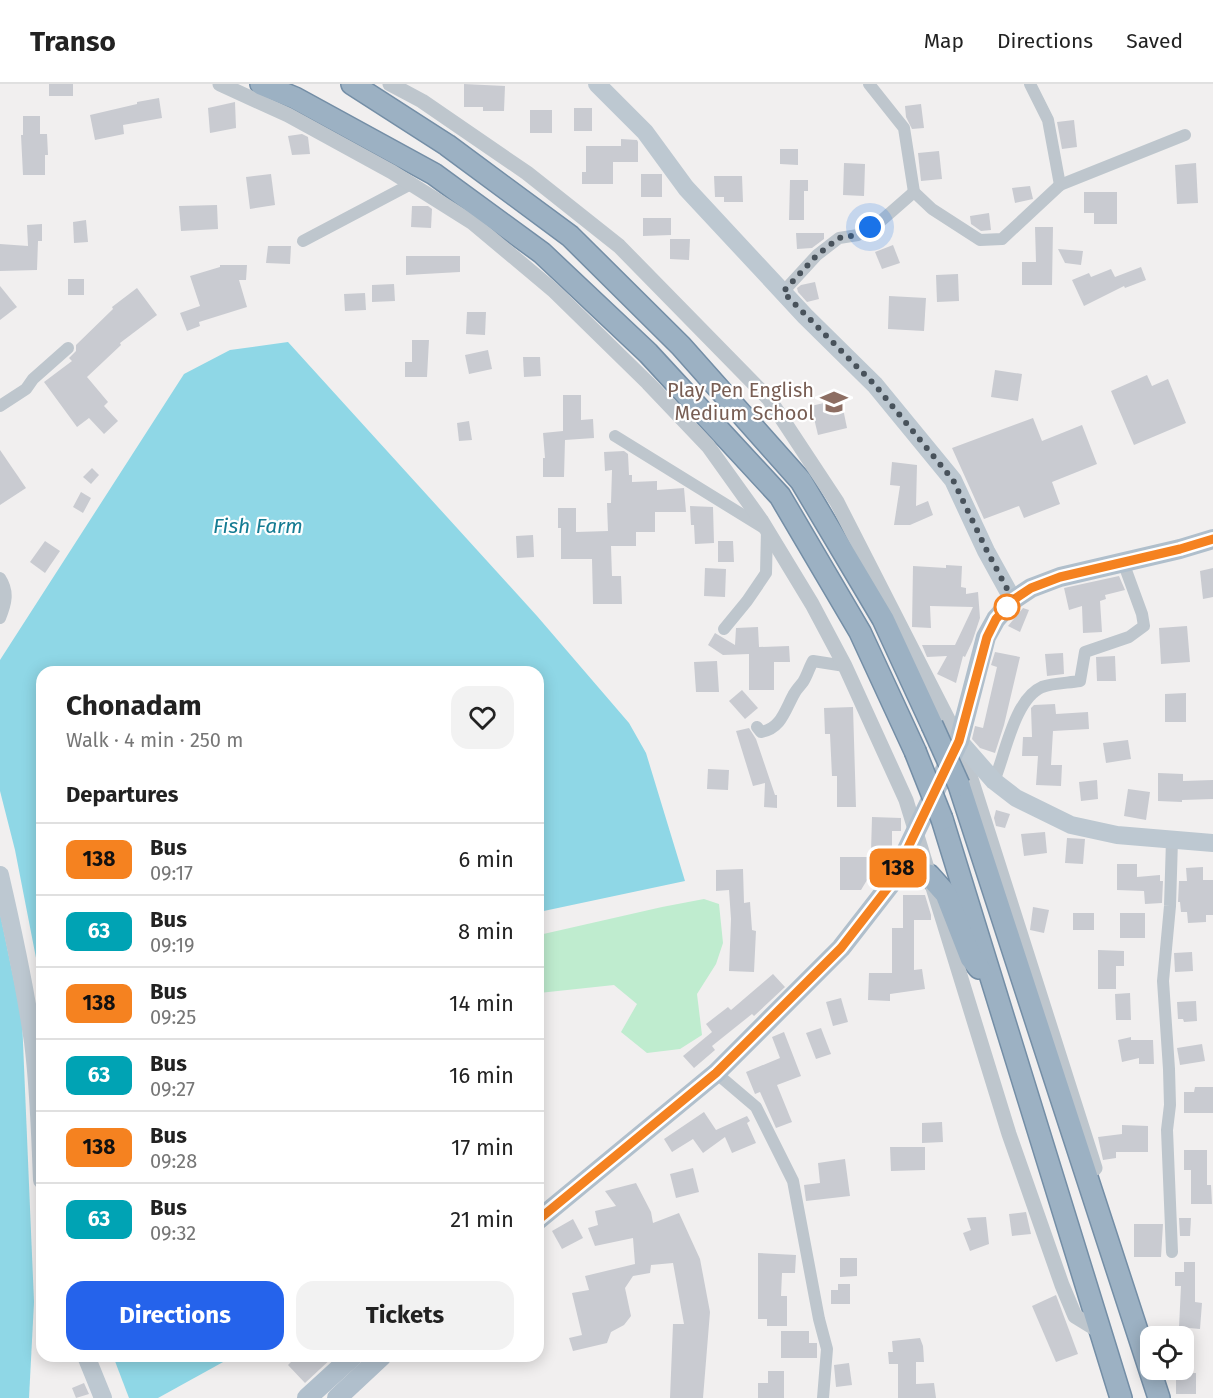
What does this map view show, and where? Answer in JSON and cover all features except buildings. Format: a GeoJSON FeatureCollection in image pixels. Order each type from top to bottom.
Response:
{"type":"FeatureCollection","features":[{"type":"Feature","properties":{"kind":"highway"},"geometry":{"type":"LineString","coordinates":[[261,84],[296,98],[434,174],[542,253],[648,353],[780,496],[860,632],[915,751],[942,819],[1121,1398]]}},
{"type":"Feature","properties":{"kind":"highway"},"geometry":{"type":"LineString","coordinates":[[352,84],[447,145],[570,236],[681,346],[801,480],[883,619],[959,785],[1159,1398]]}},
{"type":"Feature","properties":{"kind":"highway"},"geometry":{"type":"LineString","coordinates":[[991,838],[991,859],[1001,894],[1004,919]]}},
{"type":"Feature","properties":{"kind":"highway"},"geometry":{"type":"LineString","coordinates":[[929,875],[946,894],[971,958],[995,989]]}},
{"type":"Feature","properties":{"kind":"main road"},"geometry":{"type":"LineString","coordinates":[[597,84],[645,132],[686,188],[783,292],[875,385],[953,480],[1013,600]]}},
{"type":"Feature","properties":{"kind":"main road"},"geometry":{"type":"LineString","coordinates":[[544,1215],[716,1073],[841,948],[890,885],[959,741],[987,637],[996,619],[1013,600],[1031,588],[1060,577],[1213,539]]}},
{"type":"Feature","properties":{"kind":"main road"},"geometry":{"type":"LineString","coordinates":[[959,741],[993,781],[1016,798],[1071,825],[1117,835],[1213,843]]}},
{"type":"Feature","properties":{"kind":"main road"},"geometry":{"type":"LineString","coordinates":[[0,875],[16,947],[36,1067]]}},
{"type":"Feature","properties":{"kind":"main road"},"geometry":{"type":"LineString","coordinates":[[88,1362],[103,1398]]}},
{"type":"Feature","properties":{"kind":"main road"},"geometry":{"type":"LineString","coordinates":[[307,1398],[346,1362]]}},
{"type":"Feature","properties":{"kind":"main road"},"geometry":{"type":"LineString","coordinates":[[337,1398],[376,1362]]}},
{"type":"Feature","properties":{"kind":"street"},"geometry":{"type":"LineString","coordinates":[[220,84],[288,115],[411,184],[473,223],[553,290],[648,383],[708,446],[767,530],[812,604],[845,666],[906,800],[1009,1134],[1062,1285],[1075,1316],[1101,1332]]}},
{"type":"Feature","properties":{"kind":"street"},"geometry":{"type":"LineString","coordinates":[[390,84],[422,101],[527,173],[619,246],[769,399],[837,502],[959,741],[1106,1206],[1126,1278],[1126,1301]]}},
{"type":"Feature","properties":{"kind":"street"},"geometry":{"type":"LineString","coordinates":[[869,84],[904,128],[914,192],[932,209],[980,240],[1002,239],[1060,185],[1185,135]]}},
{"type":"Feature","properties":{"kind":"street"},"geometry":{"type":"LineString","coordinates":[[1030,84],[1048,120],[1060,185]]}},
{"type":"Feature","properties":{"kind":"street"},"geometry":{"type":"LineString","coordinates":[[303,241],[411,184]]}},
{"type":"Feature","properties":{"kind":"street"},"geometry":{"type":"LineString","coordinates":[[783,292],[817,255],[839,238],[858,235],[882,220],[914,192]]}},
{"type":"Feature","properties":{"kind":"street"},"geometry":{"type":"LineString","coordinates":[[0,406],[26,389],[33,379],[68,348]]}},
{"type":"Feature","properties":{"kind":"street"},"geometry":{"type":"LineString","coordinates":[[615,435],[767,530]]}},
{"type":"Feature","properties":{"kind":"street"},"geometry":{"type":"LineString","coordinates":[[724,629],[766,573],[767,530]]}},
{"type":"Feature","properties":{"kind":"street"},"geometry":{"type":"LineString","coordinates":[[993,781],[1000,768],[1011,729],[1026,701],[1041,687],[1080,681],[1085,652],[1129,637],[1144,626],[1142,614],[1123,562]]}},
{"type":"Feature","properties":{"kind":"street"},"geometry":{"type":"LineString","coordinates":[[0,578],[6,587],[6,602],[0,618]]}},
{"type":"Feature","properties":{"kind":"street"},"geometry":{"type":"LineString","coordinates":[[757,727],[761,732],[769,731],[782,717],[794,694],[805,680],[813,661],[845,666]]}},
{"type":"Feature","properties":{"kind":"street"},"geometry":{"type":"LineString","coordinates":[[1172,840],[1170,906],[1163,981],[1169,1069],[1170,1105],[1167,1130],[1172,1252]]}},
{"type":"Feature","properties":{"kind":"street"},"geometry":{"type":"LineString","coordinates":[[716,1073],[756,1107],[794,1181],[819,1319],[827,1349],[823,1398]]}},
{"type":"Feature","properties":{"kind":"green space"},"geometry":{"type":"Polygon","coordinates":[[[704,899],[719,904],[723,943],[716,964],[697,994],[702,1035],[680,1049],[647,1053],[621,1032],[637,1004],[614,985],[544,992],[544,934],[704,899]]]}},
{"type":"Feature","properties":{"kind":"water","name":"Fish Farm"},"geometry":{"type":"Polygon","coordinates":[[[288,342],[537,616],[629,723],[646,753],[685,881],[544,911],[544,666],[36,666],[36,958],[15,850],[0,791],[0,660],[184,374],[230,350],[288,342]]]}},
{"type":"Feature","properties":{"kind":"water"},"geometry":{"type":"Polygon","coordinates":[[[0,913],[22,1019],[34,1302],[29,1398],[0,1398],[0,913]]]}},
{"type":"Feature","properties":{"kind":"water"},"geometry":{"type":"Polygon","coordinates":[[[115,1362],[223,1362],[158,1398],[129,1398],[115,1362]]]}},
{"type":"Feature","properties":{"kind":"bus line","name":"138"},"geometry":{"type":"LineString","coordinates":[[544,1215],[716,1073],[841,948],[890,885],[959,741],[987,637],[996,619],[1013,600],[1031,588],[1060,577],[1213,539]]}},
{"type":"Feature","properties":{"kind":"place","name":"Play Pen English Medium School"},"geometry":{"type":"Point","coordinates":[834,402]}},
{"type":"Feature","properties":{"kind":"route"},"geometry":{"type":"LineString","coordinates":[[870,227],[858,235],[839,238],[817,255],[783,292],[875,385],[953,480],[1013,600],[1005,609],[1007,607]]}}]}
